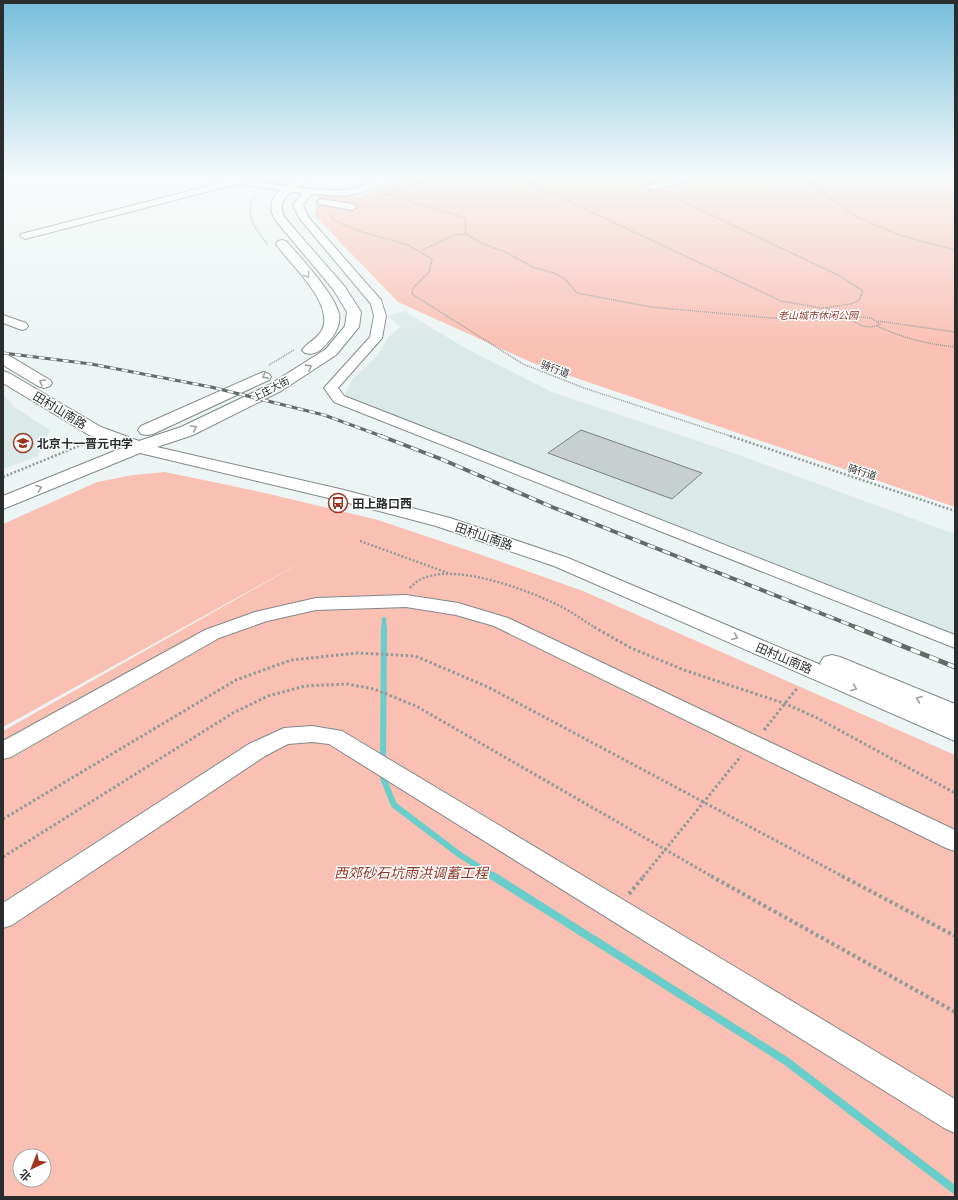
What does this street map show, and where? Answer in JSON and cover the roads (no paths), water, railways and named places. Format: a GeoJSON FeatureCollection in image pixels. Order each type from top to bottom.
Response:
{"type":"FeatureCollection","features":[{"type":"Feature","properties":{"kind":"main road","name":"上庄大街"},"geometry":{"type":"LineString","coordinates":[[3,489],[123,433],[182,416],[289,364],[315,347],[331,329],[332,314],[327,302],[276,234]]}},
{"type":"Feature","properties":{"kind":"main road","name":"上庄大街"},"geometry":{"type":"LineString","coordinates":[[3,503],[123,433],[187,431],[275,388],[331,352],[352,328],[354,312],[345,297],[292,234]]}},
{"type":"Feature","properties":{"kind":"main road","name":"田村山南路"},"geometry":{"type":"LineString","coordinates":[[3,358],[123,433],[344,496],[443,522],[561,562],[955,732]]}},
{"type":"Feature","properties":{"kind":"main road","name":"田村山南路"},"geometry":{"type":"LineString","coordinates":[[3,376],[95,431],[123,433],[175,447],[330,480],[446,512],[530,540],[594,564],[955,714]]}},
{"type":"Feature","properties":{"kind":"street"},"geometry":{"type":"LineString","coordinates":[[25,236],[33,234]]}},
{"type":"Feature","properties":{"kind":"street"},"geometry":{"type":"LineString","coordinates":[[318,234],[377,303],[380,316],[376,338],[331,388],[339,399],[955,642]]}},
{"type":"Feature","properties":{"kind":"street"},"geometry":{"type":"LineString","coordinates":[[3,319],[22,326]]}},
{"type":"Feature","properties":{"kind":"street"},"geometry":{"type":"LineString","coordinates":[[3,751],[212,634],[262,616],[316,604],[406,601],[458,609],[501,622],[955,841]]}},
{"type":"Feature","properties":{"kind":"street"},"geometry":{"type":"LineString","coordinates":[[3,918],[257,750],[284,736],[312,734],[334,737],[955,1116]]}},
{"type":"Feature","properties":{"kind":"waterway"},"geometry":{"type":"LineString","coordinates":[[384,619],[384,627]]}},
{"type":"Feature","properties":{"kind":"waterway"},"geometry":{"type":"LineString","coordinates":[[383,762],[384,627]]}},
{"type":"Feature","properties":{"kind":"waterway"},"geometry":{"type":"LineString","coordinates":[[383,772],[383,778],[394,805],[460,855],[495,877]]}},
{"type":"Feature","properties":{"kind":"waterway"},"geometry":{"type":"LineString","coordinates":[[493,876],[786,1061],[955,1190]]}},
{"type":"Feature","properties":{"kind":"railway"},"geometry":{"type":"LineString","coordinates":[[3,353],[91,364],[211,387],[324,415],[384,437]]}},
{"type":"Feature","properties":{"kind":"railway"},"geometry":{"type":"LineString","coordinates":[[381,436],[441,459],[552,507],[858,628]]}},
{"type":"Feature","properties":{"kind":"railway"},"geometry":{"type":"LineString","coordinates":[[855,627],[955,667]]}},
{"type":"Feature","properties":{"kind":"place","name":"北京十一晋元中学"},"geometry":{"type":"Point","coordinates":[23,443]}},
{"type":"Feature","properties":{"kind":"place","name":"田上路口西"},"geometry":{"type":"Point","coordinates":[338,503]}},
{"type":"Feature","properties":{"kind":"park label","name":"老山城市休闲公园"},"geometry":{"type":"Point","coordinates":[818,315]}},
{"type":"Feature","properties":{"kind":"park label","name":"西郊砂石坑雨洪调蓄工程"},"geometry":{"type":"Point","coordinates":[411,873]}}]}
